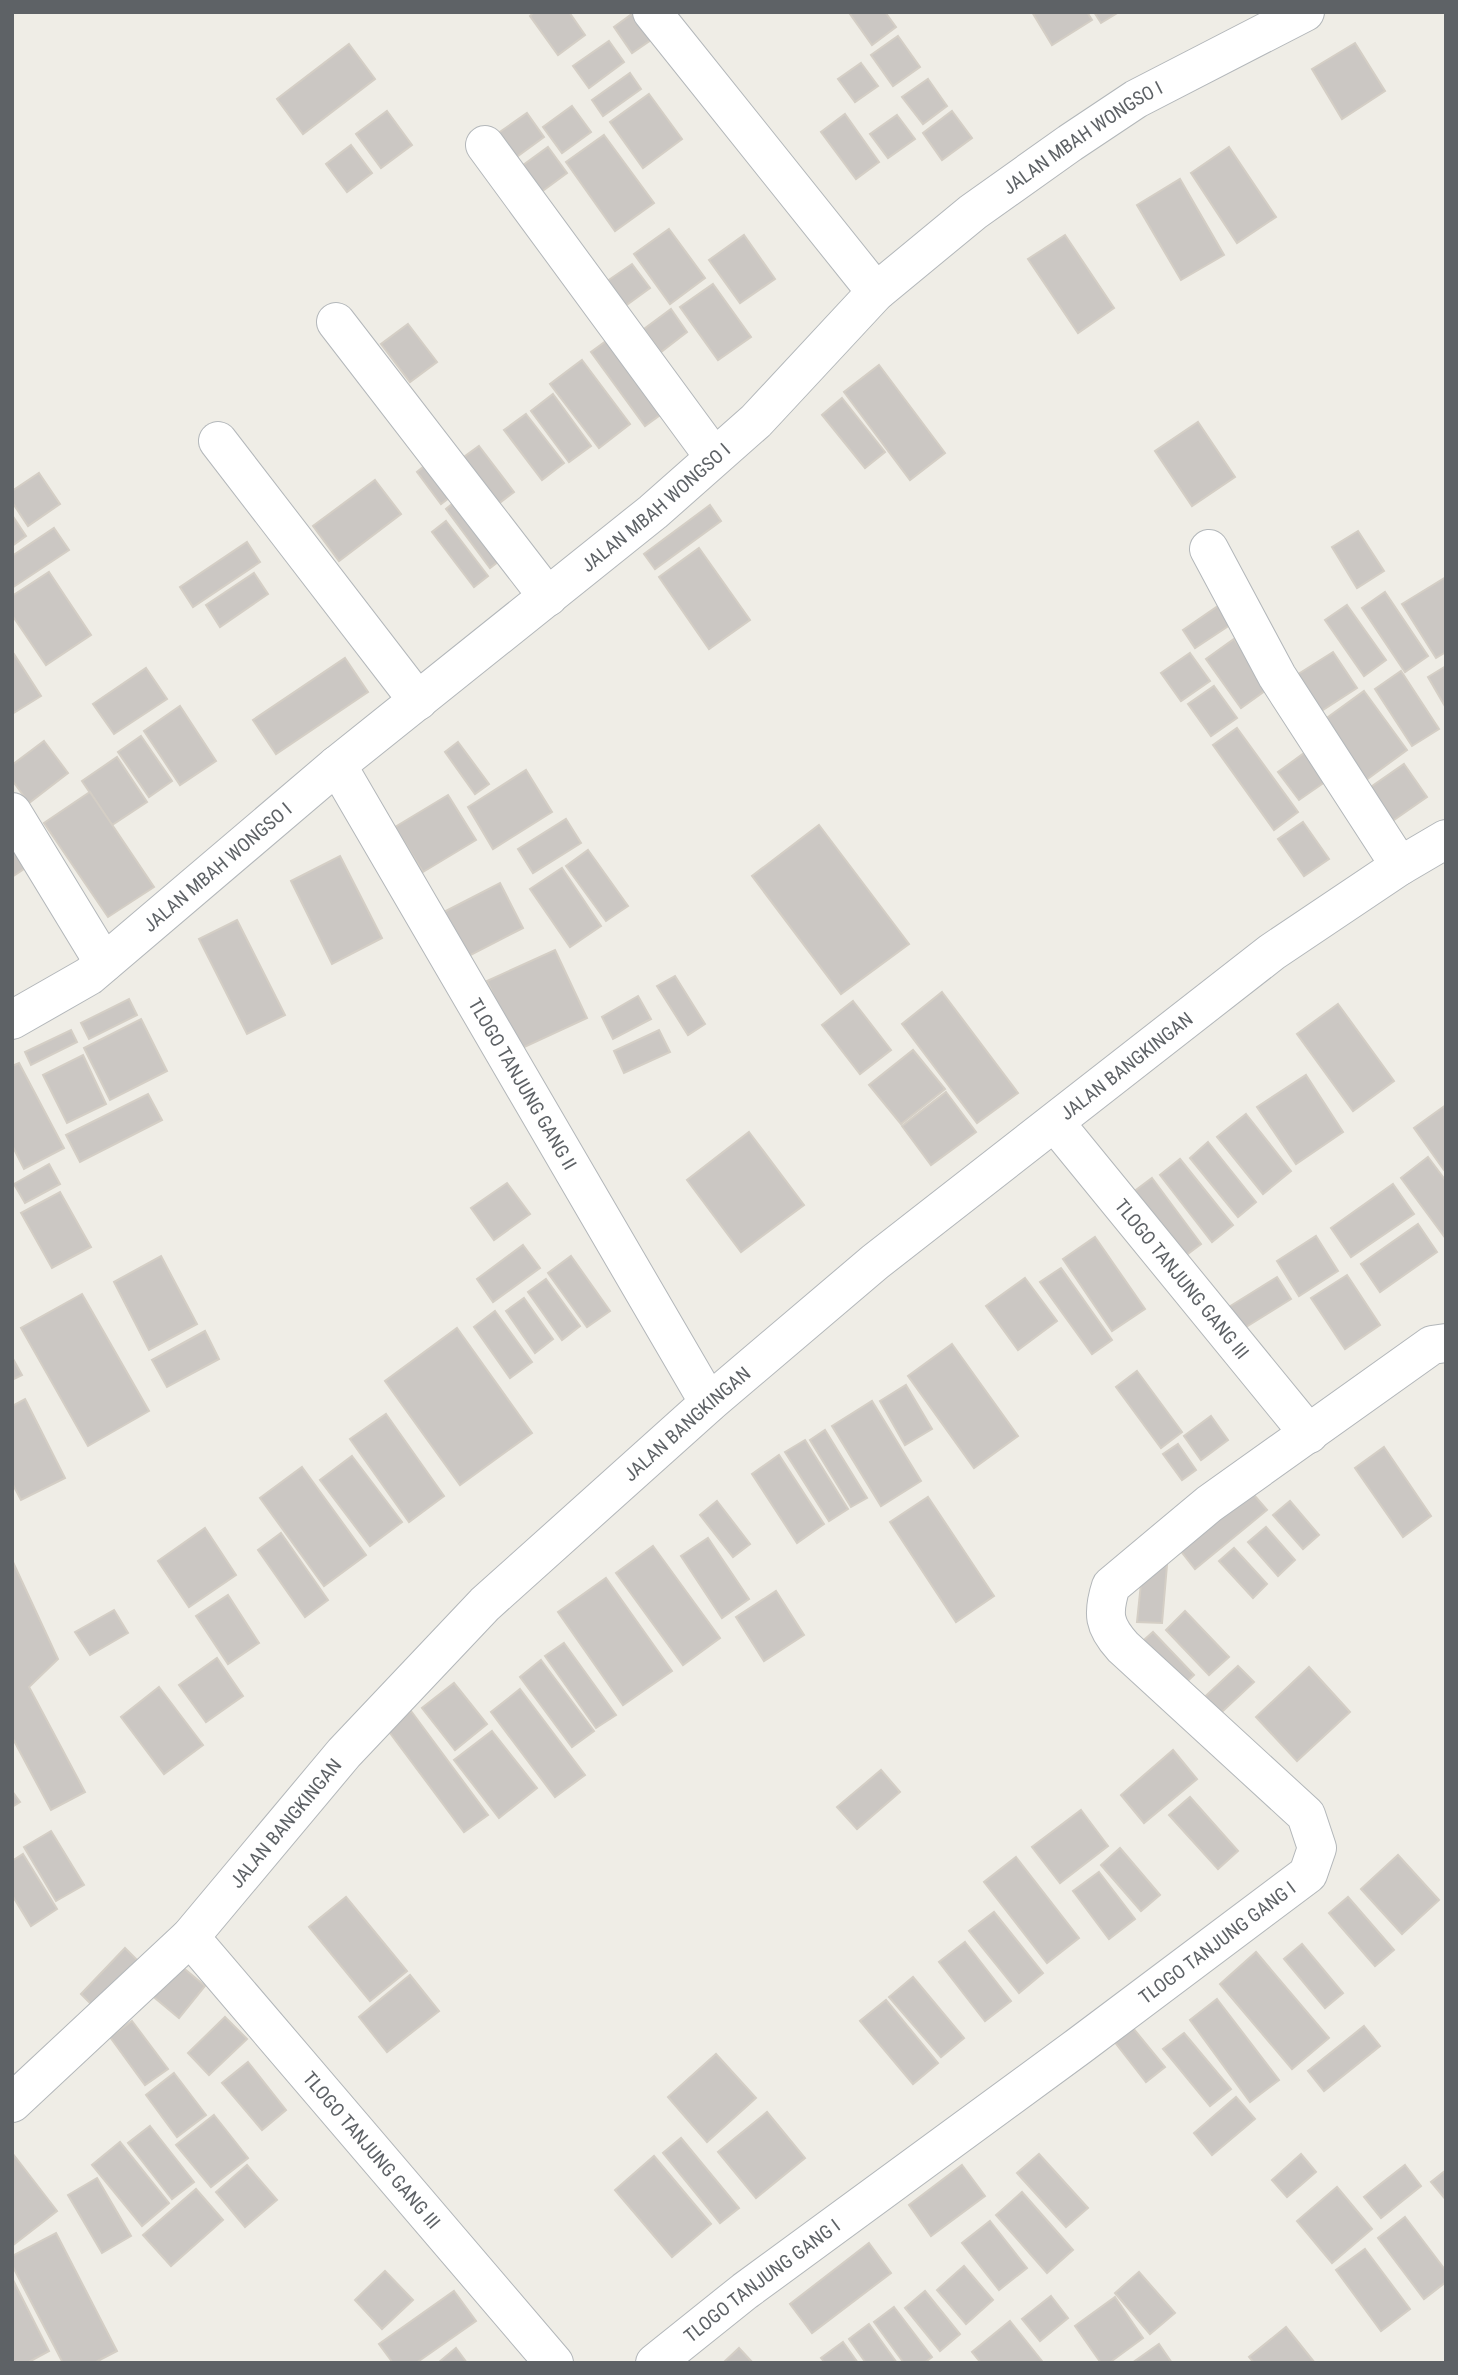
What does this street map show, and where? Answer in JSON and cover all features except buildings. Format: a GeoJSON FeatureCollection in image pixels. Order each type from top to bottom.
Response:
{"type":"FeatureCollection","features":[{"type":"Feature","properties":{"kind":"street"},"geometry":{"type":"LineString","coordinates":[[653,12],[876,292]]}},
{"type":"Feature","properties":{"kind":"street","name":"JALAN MBAH WONGSO I"},"geometry":{"type":"LineString","coordinates":[[12,1020],[89,976],[337,765],[653,512],[756,421],[876,292],[972,212],[1136,99],[1305,12]]}},
{"type":"Feature","properties":{"kind":"street"},"geometry":{"type":"LineString","coordinates":[[485,145],[714,457]]}},
{"type":"Feature","properties":{"kind":"street"},"geometry":{"type":"LineString","coordinates":[[336,322],[548,597]]}},
{"type":"Feature","properties":{"kind":"street"},"geometry":{"type":"LineString","coordinates":[[218,441],[418,701]]}},
{"type":"Feature","properties":{"kind":"street"},"geometry":{"type":"LineString","coordinates":[[1209,549],[1277,676],[1400,866]]}},
{"type":"Feature","properties":{"kind":"street","name":"TLOGO TANJUNG GANG II"},"geometry":{"type":"LineString","coordinates":[[337,765],[709,1403]]}},
{"type":"Feature","properties":{"kind":"street"},"geometry":{"type":"LineString","coordinates":[[12,812],[104,963]]}},
{"type":"Feature","properties":{"kind":"street","name":"JALAN BANGKINGAN"},"geometry":{"type":"LineString","coordinates":[[12,2103],[190,1937],[344,1753],[485,1604],[709,1403],[874,1262],[1272,952],[1400,866],[1446,839]]}},
{"type":"Feature","properties":{"kind":"street","name":"TLOGO TANJUNG GANG III"},"geometry":{"type":"LineString","coordinates":[[1055,1123],[1309,1434]]}},
{"type":"Feature","properties":{"kind":"street","name":"TLOGO TANJUNG GANG I"},"geometry":{"type":"LineString","coordinates":[[655,2363],[745,2291],[1308,1874],[1317,1848],[1306,1815],[1110,1633],[1106,1619],[1106,1602],[1111,1586],[1209,1504],[1432,1345],[1446,1343]]}},
{"type":"Feature","properties":{"kind":"street","name":"TLOGO TANJUNG GANG III"},"geometry":{"type":"LineString","coordinates":[[190,1937],[554,2363]]}}]}
